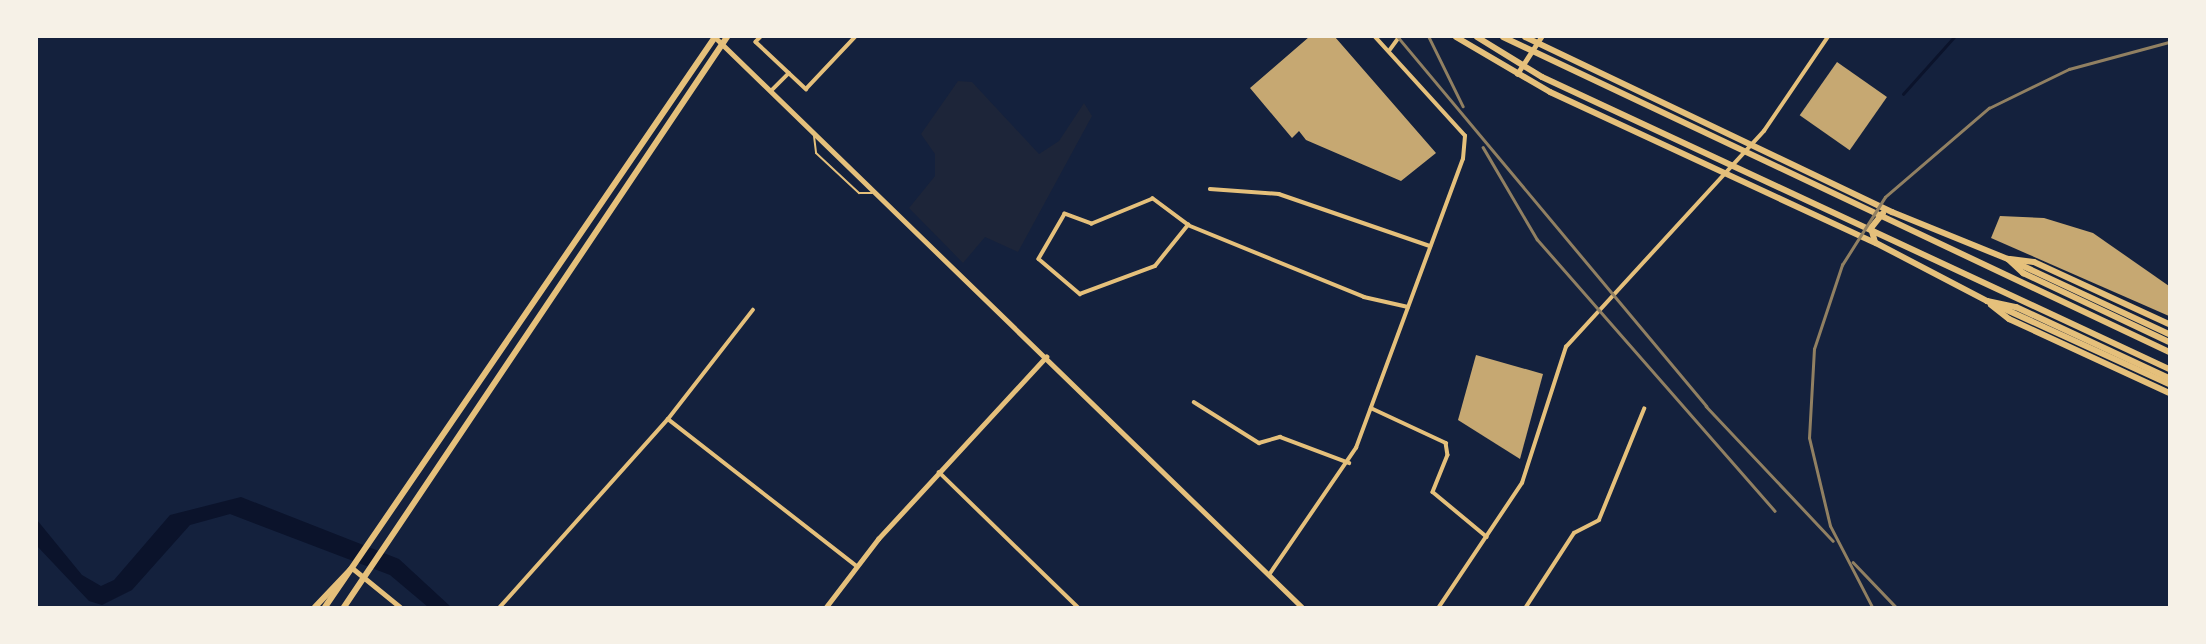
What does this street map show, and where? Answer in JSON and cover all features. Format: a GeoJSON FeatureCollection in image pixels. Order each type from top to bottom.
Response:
{"type":"FeatureCollection","features":[{"type":"Feature","properties":{"kind":"main road"},"geometry":{"type":"LineString","coordinates":[[325,607],[715,37]]}},
{"type":"Feature","properties":{"kind":"main road"},"geometry":{"type":"LineString","coordinates":[[1456,37],[1516,75],[1876,243],[1987,301],[2169,384]]}},
{"type":"Feature","properties":{"kind":"main road"},"geometry":{"type":"LineString","coordinates":[[1477,37],[1553,83],[2169,369]]}},
{"type":"Feature","properties":{"kind":"main road"},"geometry":{"type":"LineString","coordinates":[[1503,37],[2169,352]]}},
{"type":"Feature","properties":{"kind":"main road"},"geometry":{"type":"LineString","coordinates":[[1525,37],[1892,212],[2008,259],[2169,334]]}},
{"type":"Feature","properties":{"kind":"main road"},"geometry":{"type":"LineString","coordinates":[[344,607],[390,529],[724,40]]}},
{"type":"Feature","properties":{"kind":"main road"},"geometry":{"type":"LineString","coordinates":[[1876,243],[1873,224],[1892,212]]}},
{"type":"Feature","properties":{"kind":"main road"},"geometry":{"type":"LineString","coordinates":[[2008,259],[2034,262],[2169,324]]}},
{"type":"Feature","properties":{"kind":"main road"},"geometry":{"type":"LineString","coordinates":[[2008,259],[2023,273],[2169,342]]}},
{"type":"Feature","properties":{"kind":"main road"},"geometry":{"type":"LineString","coordinates":[[1987,301],[2016,307],[2169,377]]}},
{"type":"Feature","properties":{"kind":"main road"},"geometry":{"type":"LineString","coordinates":[[1987,301],[2009,319],[2169,393]]}},
{"type":"Feature","properties":{"kind":"main road"},"geometry":{"type":"LineString","coordinates":[[352,568],[400,607]]}},
{"type":"Feature","properties":{"kind":"main road"},"geometry":{"type":"LineString","coordinates":[[316,607],[352,568]]}},
{"type":"Feature","properties":{"kind":"street"},"geometry":{"type":"LineString","coordinates":[[715,37],[724,40],[771,91],[1302,607]]}},
{"type":"Feature","properties":{"kind":"street"},"geometry":{"type":"LineString","coordinates":[[761,37],[757,42],[806,89],[855,37]]}},
{"type":"Feature","properties":{"kind":"street"},"geometry":{"type":"LineString","coordinates":[[1269,575],[1349,463],[1431,246],[1465,136],[1375,37]]}},
{"type":"Feature","properties":{"kind":"street"},"geometry":{"type":"LineString","coordinates":[[1389,51],[1399,37]]}},
{"type":"Feature","properties":{"kind":"street"},"geometry":{"type":"LineString","coordinates":[[1516,75],[1541,37]]}},
{"type":"Feature","properties":{"kind":"street"},"geometry":{"type":"LineString","coordinates":[[1439,607],[1522,483],[1566,348],[1751,146],[1828,37]]}},
{"type":"Feature","properties":{"kind":"street"},"geometry":{"type":"LineString","coordinates":[[771,91],[789,73]]}},
{"type":"Feature","properties":{"kind":"street"},"geometry":{"type":"LineString","coordinates":[[1210,189],[1279,194],[1431,246]]}},
{"type":"Feature","properties":{"kind":"street"},"geometry":{"type":"LineString","coordinates":[[1188,225],[1156,266],[1080,294],[1039,259],[1065,214],[1091,224],[1153,199],[1188,225],[1364,297],[1408,307]]}},
{"type":"Feature","properties":{"kind":"street"},"geometry":{"type":"LineString","coordinates":[[500,607],[668,419],[753,310]]}},
{"type":"Feature","properties":{"kind":"street"},"geometry":{"type":"LineString","coordinates":[[826,607],[939,471],[1046,357]]}},
{"type":"Feature","properties":{"kind":"street"},"geometry":{"type":"LineString","coordinates":[[1194,402],[1259,443],[1280,437],[1349,463]]}},
{"type":"Feature","properties":{"kind":"street"},"geometry":{"type":"LineString","coordinates":[[1371,408],[1446,443],[1448,455],[1433,492],[1487,537]]}},
{"type":"Feature","properties":{"kind":"street"},"geometry":{"type":"LineString","coordinates":[[1526,607],[1574,533],[1599,520],[1644,410]]}},
{"type":"Feature","properties":{"kind":"street"},"geometry":{"type":"LineString","coordinates":[[668,419],[858,566]]}},
{"type":"Feature","properties":{"kind":"street"},"geometry":{"type":"LineString","coordinates":[[939,471],[1078,607]]}},
{"type":"Feature","properties":{"kind":"lane"},"geometry":{"type":"LineString","coordinates":[[814,132],[816,153],[859,193],[876,192]]}},
{"type":"Feature","properties":{"kind":"shaded area"},"geometry":{"type":"Polygon","coordinates":[[[958,81],[972,82],[1039,154],[1059,141],[1084,103],[1092,116],[1018,252],[985,237],[963,263],[909,208],[935,176],[935,154],[921,134],[958,81]]]}},
{"type":"Feature","properties":{"kind":"shaded area"},"geometry":{"type":"Polygon","coordinates":[[[241,497],[399,559],[451,607],[428,607],[390,575],[230,514],[190,525],[132,590],[102,605],[89,601],[37,546],[37,520],[82,575],[101,586],[114,580],[170,515],[241,497]]]}},
{"type":"Feature","properties":{"kind":"building"},"geometry":{"type":"Polygon","coordinates":[[[1309,37],[1335,37],[1436,153],[1401,181],[1306,140],[1299,131],[1292,138],[1250,88],[1309,37]]]}},
{"type":"Feature","properties":{"kind":"building"},"geometry":{"type":"Polygon","coordinates":[[[1837,62],[1887,97],[1850,150],[1800,115],[1837,62]]]}},
{"type":"Feature","properties":{"kind":"building"},"geometry":{"type":"Polygon","coordinates":[[[2000,216],[2044,218],[2093,233],[2169,286],[2169,316],[1991,238],[2000,216]]]}},
{"type":"Feature","properties":{"kind":"building"},"geometry":{"type":"Polygon","coordinates":[[[1476,355],[1543,374],[1520,459],[1458,420],[1476,355]]]}},
{"type":"Feature","properties":{"kind":"waterway"},"geometry":{"type":"LineString","coordinates":[[1903,94],[1954,37]]}},
{"type":"Feature","properties":{"kind":"railway"},"geometry":{"type":"LineString","coordinates":[[1398,37],[1706,406],[1833,541]]}},
{"type":"Feature","properties":{"kind":"railway"},"geometry":{"type":"LineString","coordinates":[[1429,37],[1463,106]]}},
{"type":"Feature","properties":{"kind":"railway"},"geometry":{"type":"LineString","coordinates":[[1872,607],[1830,526],[1809,438],[1814,349],[1842,265],[1885,197],[1989,108],[2069,69],[2169,42]]}},
{"type":"Feature","properties":{"kind":"railway"},"geometry":{"type":"LineString","coordinates":[[1483,147],[1537,239],[1775,511]]}},
{"type":"Feature","properties":{"kind":"railway"},"geometry":{"type":"LineString","coordinates":[[1853,562],[1896,607]]}}]}
